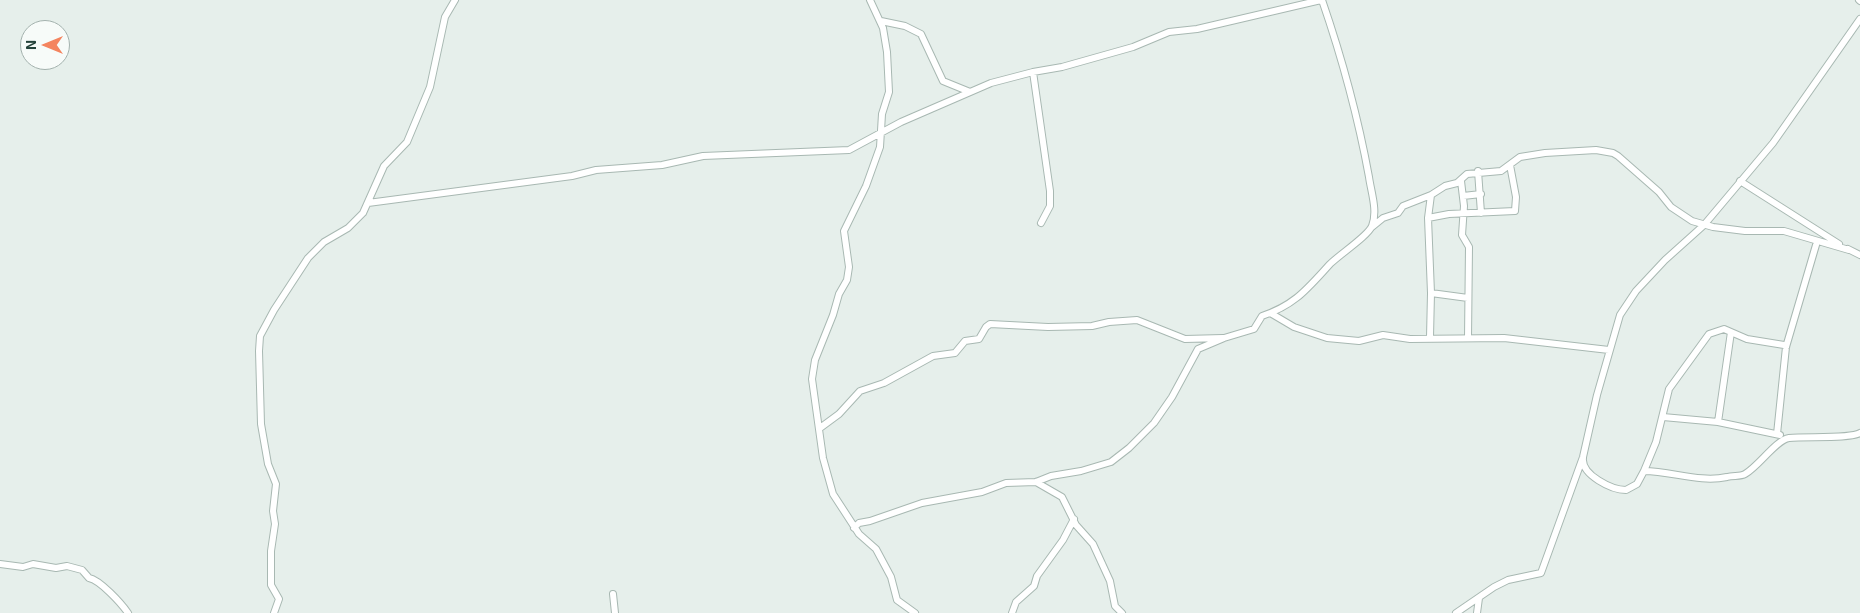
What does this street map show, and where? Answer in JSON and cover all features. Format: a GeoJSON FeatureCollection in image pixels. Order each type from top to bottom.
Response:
{"type":"FeatureCollection","features":[{"type":"Feature","properties":{"kind":"street"},"geometry":{"type":"LineString","coordinates":[[274,613],[279,599],[271,585],[271,551],[275,524],[273,502],[276,484],[268,464],[261,424],[260,336],[274,310],[316,249],[352,225],[368,203],[384,166],[401,150],[411,134],[430,87],[445,16],[455,0]]}},
{"type":"Feature","properties":{"kind":"street"},"geometry":{"type":"LineString","coordinates":[[870,0],[881,21],[886,42],[890,84],[882,114],[880,147],[866,186],[844,231],[849,267],[847,280],[839,294],[833,315],[812,368],[812,378],[823,458],[833,494],[854,528],[879,554],[891,577],[897,600],[915,613]]}},
{"type":"Feature","properties":{"kind":"street"},"geometry":{"type":"LineString","coordinates":[[368,203],[572,176],[596,170],[662,165],[703,156],[839,152],[860,146],[901,122],[970,92],[1033,72],[1062,67],[1133,47],[1169,32],[1197,29],[1322,0],[1342,60],[1362,136],[1373,197],[1372,227]]}},
{"type":"Feature","properties":{"kind":"street"},"geometry":{"type":"LineString","coordinates":[[1786,347],[1742,338],[1731,332],[1721,330],[1709,334],[1669,389],[1663,417],[1644,472],[1633,487],[1618,490],[1588,472],[1582,463],[1609,350],[1620,315],[1636,291],[1665,260],[1704,225],[1784,129],[1860,19]]}},
{"type":"Feature","properties":{"kind":"street"},"geometry":{"type":"LineString","coordinates":[[881,21],[915,29],[924,38],[943,81],[970,92]]}},
{"type":"Feature","properties":{"kind":"street"},"geometry":{"type":"LineString","coordinates":[[1033,72],[1050,191],[1050,206],[1041,223]]}},
{"type":"Feature","properties":{"kind":"street"},"geometry":{"type":"LineString","coordinates":[[854,528],[863,522],[922,503],[982,492],[1006,484],[1036,482],[1050,476],[1081,471],[1104,464],[1120,456],[1154,422],[1172,397],[1198,350],[1224,338],[1252,331],[1262,316],[1272,314],[1302,295],[1337,257],[1383,218],[1398,213],[1403,206],[1461,181],[1467,174],[1501,171],[1520,157],[1545,153],[1596,150],[1612,153],[1660,192],[1671,207],[1692,221],[1745,232],[1784,231],[1849,250]]}},
{"type":"Feature","properties":{"kind":"street"},"geometry":{"type":"LineString","coordinates":[[1428,218],[1512,212],[1516,209],[1510,165]]}},
{"type":"Feature","properties":{"kind":"street"},"geometry":{"type":"LineString","coordinates":[[1478,172],[1481,213]]}},
{"type":"Feature","properties":{"kind":"street"},"geometry":{"type":"LineString","coordinates":[[1461,181],[1464,214],[1462,235],[1469,247],[1468,338]]}},
{"type":"Feature","properties":{"kind":"street"},"geometry":{"type":"LineString","coordinates":[[1740,181],[1849,250],[1860,255]]}},
{"type":"Feature","properties":{"kind":"street"},"geometry":{"type":"LineString","coordinates":[[1463,196],[1481,194]]}},
{"type":"Feature","properties":{"kind":"street"},"geometry":{"type":"LineString","coordinates":[[1430,337],[1431,293],[1428,218],[1431,195]]}},
{"type":"Feature","properties":{"kind":"street"},"geometry":{"type":"LineString","coordinates":[[1777,434],[1786,347],[1816,245]]}},
{"type":"Feature","properties":{"kind":"street"},"geometry":{"type":"LineString","coordinates":[[1431,293],[1468,298]]}},
{"type":"Feature","properties":{"kind":"street"},"geometry":{"type":"LineString","coordinates":[[1272,314],[1294,327],[1327,338],[1359,341],[1383,335],[1410,339],[1430,337],[1518,339],[1609,350]]}},
{"type":"Feature","properties":{"kind":"street"},"geometry":{"type":"LineString","coordinates":[[820,428],[839,414],[860,392],[884,383],[933,356],[955,353],[965,341],[979,339],[990,324],[1048,328],[1092,326],[1109,322],[1137,320],[1186,339],[1212,336],[1224,338]]}},
{"type":"Feature","properties":{"kind":"street"},"geometry":{"type":"LineString","coordinates":[[1718,422],[1731,332]]}},
{"type":"Feature","properties":{"kind":"street"},"geometry":{"type":"LineString","coordinates":[[1663,417],[1718,422],[1788,438]]}},
{"type":"Feature","properties":{"kind":"street"},"geometry":{"type":"LineString","coordinates":[[1644,472],[1708,479],[1737,476],[1749,471],[1768,456],[1777,444],[1788,438],[1803,435],[1851,437],[1860,433]]}},
{"type":"Feature","properties":{"kind":"street"},"geometry":{"type":"LineString","coordinates":[[1456,613],[1494,587],[1508,580],[1542,573],[1583,457]]}},
{"type":"Feature","properties":{"kind":"street"},"geometry":{"type":"LineString","coordinates":[[1036,482],[1062,497],[1078,527],[1096,548],[1110,581],[1115,606],[1122,613]]}},
{"type":"Feature","properties":{"kind":"street"},"geometry":{"type":"LineString","coordinates":[[1012,613],[1016,602],[1034,586],[1036,577],[1064,540],[1074,519]]}},
{"type":"Feature","properties":{"kind":"street"},"geometry":{"type":"LineString","coordinates":[[0,564],[23,567],[33,564],[56,568],[67,566],[82,570],[88,578],[96,580],[110,592],[128,613]]}},
{"type":"Feature","properties":{"kind":"street"},"geometry":{"type":"LineString","coordinates":[[613,594],[615,613]]}},
{"type":"Feature","properties":{"kind":"street"},"geometry":{"type":"LineString","coordinates":[[1477,613],[1479,597]]}}]}
